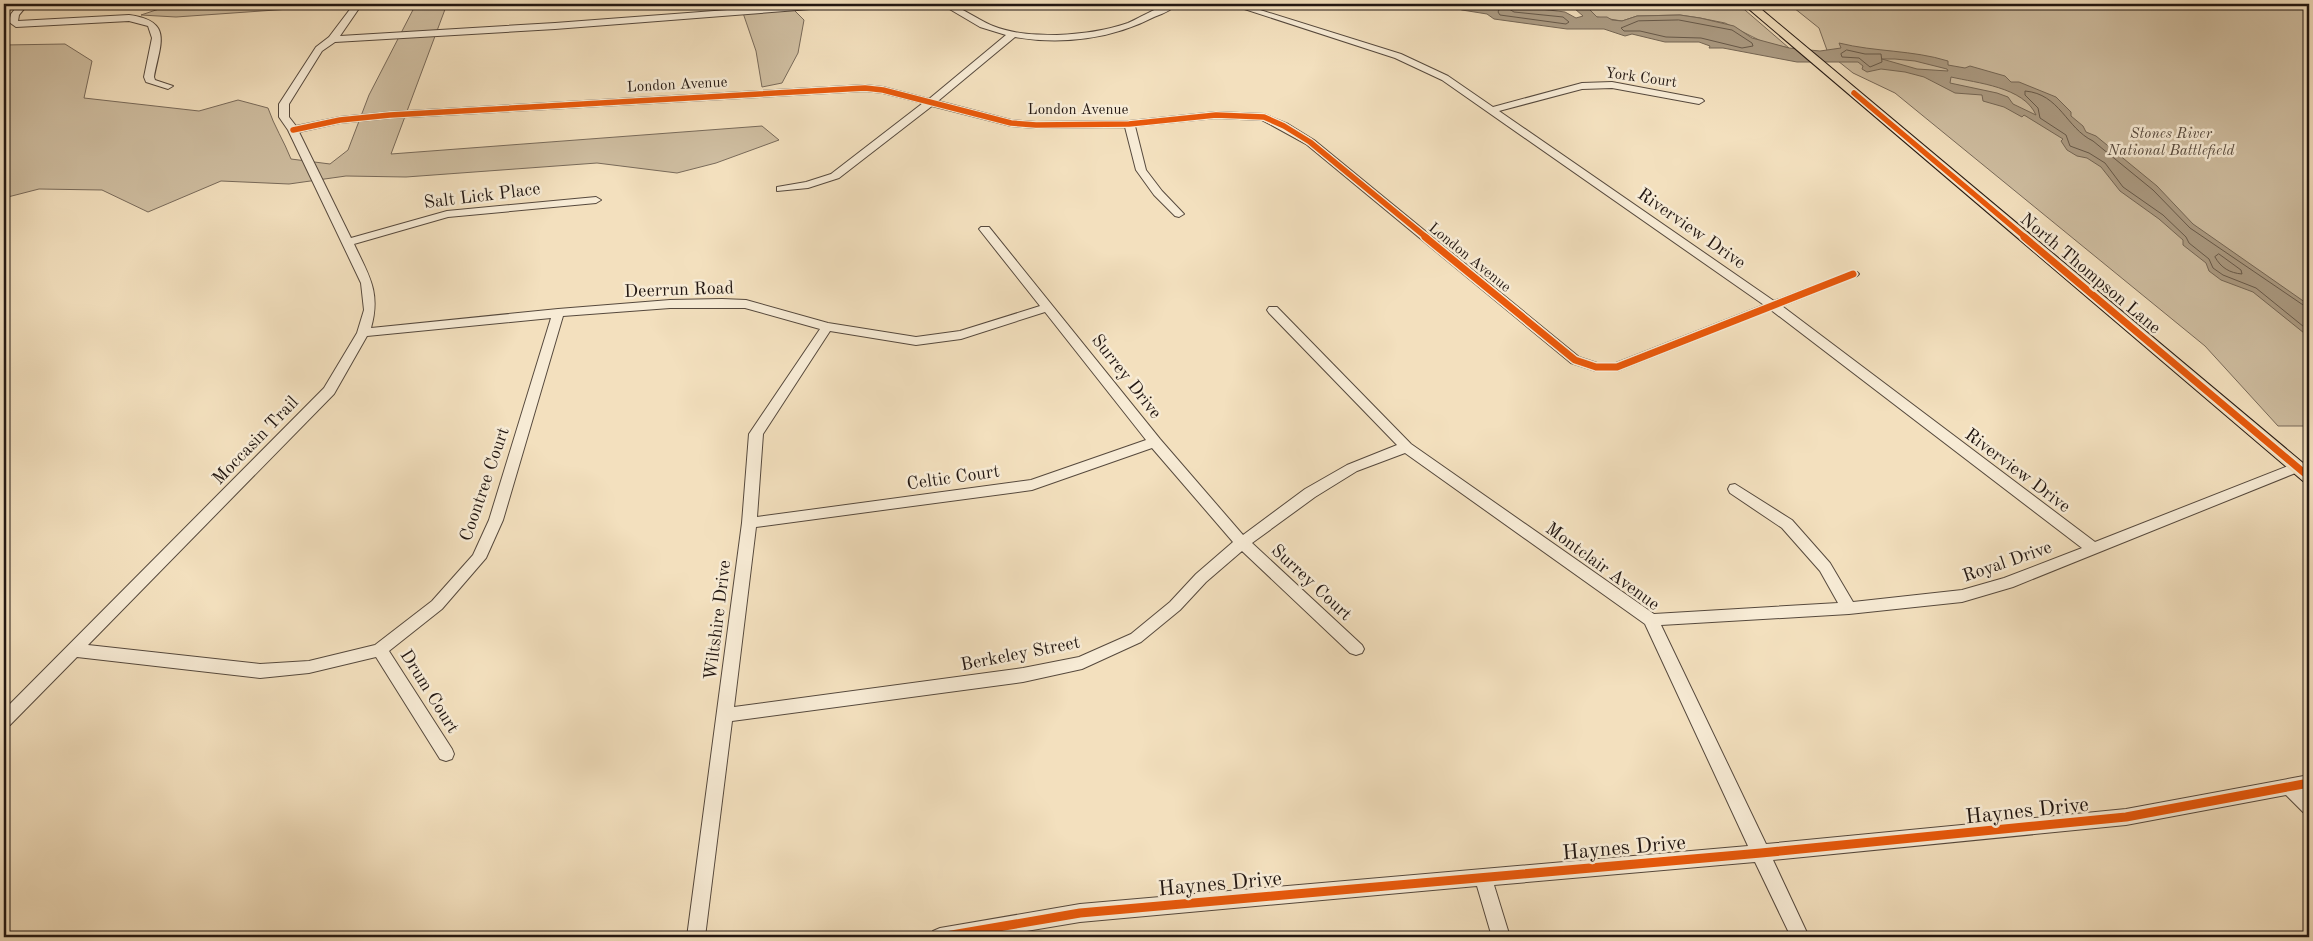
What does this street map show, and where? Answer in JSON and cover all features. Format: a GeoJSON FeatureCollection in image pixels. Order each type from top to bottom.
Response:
{"type":"FeatureCollection","features":[{"type":"Feature","properties":{"kind":"main road","name":"North Thompson Lane"},"geometry":{"type":"LineString","coordinates":[[1749,4],[2303,472]]}},
{"type":"Feature","properties":{"kind":"street"},"geometry":{"type":"LineString","coordinates":[[24,4],[14,18],[13,22],[16,24],[129,18],[144,20],[153,25],[158,42],[149,78],[151,82],[168,86]]}},
{"type":"Feature","properties":{"kind":"street","name":"Moccasin Trail"},"geometry":{"type":"LineString","coordinates":[[4,720],[329,391],[363,333],[370,310],[367,283],[293,130],[284,117],[284,104],[319,48],[331,39],[358,4]]}},
{"type":"Feature","properties":{"kind":"street"},"geometry":{"type":"LineString","coordinates":[[331,39],[555,26],[836,4]]}},
{"type":"Feature","properties":{"kind":"street"},"geometry":{"type":"LineString","coordinates":[[945,4],[981,25],[1012,35],[1056,37],[1116,30],[1138,22],[1173,4]]}},
{"type":"Feature","properties":{"kind":"street","name":"Riverview Drive"},"geometry":{"type":"LineString","coordinates":[[1233,4],[1398,56],[1445,78],[1772,305],[2094,549]]}},
{"type":"Feature","properties":{"kind":"street"},"geometry":{"type":"LineString","coordinates":[[781,189],[808,185],[835,176],[932,101],[1012,35]]}},
{"type":"Feature","properties":{"kind":"street","name":"York Court"},"geometry":{"type":"LineString","coordinates":[[1492,110],[1590,86],[1612,85],[1644,89],[1699,101]]}},
{"type":"Feature","properties":{"kind":"street","name":"London Avenue"},"geometry":{"type":"LineString","coordinates":[[293,130],[340,120],[399,114],[865,88],[884,90],[932,101],[1012,123],[1070,126],[1129,124],[1216,116],[1244,115],[1264,117],[1284,126],[1310,142],[1575,360],[1596,367],[1617,367],[1853,274]]}},
{"type":"Feature","properties":{"kind":"street"},"geometry":{"type":"LineString","coordinates":[[1129,124],[1141,170],[1158,193],[1179,214]]}},
{"type":"Feature","properties":{"kind":"street","name":"Salt Lick Place"},"geometry":{"type":"LineString","coordinates":[[346,243],[447,214],[596,200]]}},
{"type":"Feature","properties":{"kind":"street","name":"Surrey Drive"},"geometry":{"type":"LineString","coordinates":[[985,229],[1155,442],[1242,543]]}},
{"type":"Feature","properties":{"kind":"street","name":"Deerrun Road"},"geometry":{"type":"LineString","coordinates":[[363,333],[558,313],[670,304],[746,304],[827,327],[916,341],[961,335],[1048,307]]}},
{"type":"Feature","properties":{"kind":"street","name":"Montclair Avenue"},"geometry":{"type":"LineString","coordinates":[[1273,310],[1406,447],[1651,620],[1800,937]]}},
{"type":"Feature","properties":{"kind":"street","name":"Coontree Court"},"geometry":{"type":"LineString","coordinates":[[75,650],[260,671],[309,667],[380,650],[437,605],[478,558],[496,520],[558,313]]}},
{"type":"Feature","properties":{"kind":"street","name":"Wiltshire Drive"},"geometry":{"type":"LineString","coordinates":[[696,937],[726,715],[749,523],[756,434],[827,327]]}},
{"type":"Feature","properties":{"kind":"street","name":"Celtic Court"},"geometry":{"type":"LineString","coordinates":[[749,523],[1032,485],[1155,442]]}},
{"type":"Feature","properties":{"kind":"street","name":"Berkeley Street"},"geometry":{"type":"LineString","coordinates":[[726,715],[1022,675],[1082,663],[1136,638],[1175,606],[1201,578],[1242,543],[1310,493],[1352,468],[1406,447]]}},
{"type":"Feature","properties":{"kind":"street","name":"Royal Drive"},"geometry":{"type":"LineString","coordinates":[[1651,620],[1849,608],[1962,596],[2008,583],[2094,549],[2303,472]]}},
{"type":"Feature","properties":{"kind":"street"},"geometry":{"type":"LineString","coordinates":[[1735,490],[1787,524],[1825,566],[1849,608]]}},
{"type":"Feature","properties":{"kind":"street","name":"Surrey Court"},"geometry":{"type":"LineString","coordinates":[[1242,543],[1356,649]]}},
{"type":"Feature","properties":{"kind":"street","name":"Drum Court"},"geometry":{"type":"LineString","coordinates":[[380,650],[446,754]]}},
{"type":"Feature","properties":{"kind":"street","name":"Haynes Drive"},"geometry":{"type":"LineString","coordinates":[[940,937],[1080,913],[1761,853],[2126,818],[2309,783]]}},
{"type":"Feature","properties":{"kind":"street"},"geometry":{"type":"LineString","coordinates":[[2290,787],[2309,807]]}},
{"type":"Feature","properties":{"kind":"street"},"geometry":{"type":"LineString","coordinates":[[1483,877],[1501,937]]}},
{"type":"Feature","properties":{"kind":"green space"},"geometry":{"type":"Polygon","coordinates":[[[361,4],[176,17],[141,15],[171,5],[361,4]]]}},
{"type":"Feature","properties":{"kind":"green space"},"geometry":{"type":"Polygon","coordinates":[[[416,4],[447,4],[391,154],[762,126],[779,140],[716,163],[677,173],[597,163],[406,177],[346,176],[289,184],[221,181],[148,212],[102,190],[39,189],[4,198],[4,45],[65,44],[92,61],[84,98],[199,111],[238,100],[268,108],[291,159],[330,164],[348,150],[369,95],[416,4]]]}},
{"type":"Feature","properties":{"kind":"green space"},"geometry":{"type":"Polygon","coordinates":[[[728,4],[788,4],[804,20],[798,53],[782,83],[762,87],[756,51],[742,10],[728,4]]]}},
{"type":"Feature","properties":{"kind":"green space"},"geometry":{"type":"Polygon","coordinates":[[[1573,4],[1738,4],[1789,48],[1763,42],[1725,23],[1680,15],[1637,16],[1622,21],[1597,17],[1589,9],[1573,4]]]}},
{"type":"Feature","properties":{"kind":"green space","name":"Stones River National Battlefield"},"geometry":{"type":"Polygon","coordinates":[[[1789,4],[2309,4],[2309,426],[2278,426],[2205,346],[1895,93],[1853,73],[1828,53],[1819,28],[1789,4]]]}},
{"type":"Feature","properties":{"kind":"water"},"geometry":{"type":"Polygon","coordinates":[[[1445,4],[1509,5],[1565,12],[1576,18],[1583,16],[1575,9],[1556,4],[1575,4],[1589,9],[1597,17],[1607,17],[1612,20],[1622,21],[1637,16],[1680,15],[1734,26],[1752,38],[1789,48],[1820,51],[1841,48],[1839,43],[1935,57],[1948,61],[1948,65],[1965,68],[1970,66],[2005,76],[2011,82],[2019,82],[2056,97],[2071,112],[2071,116],[2083,126],[2086,132],[2096,136],[2157,186],[2193,224],[2309,305],[2309,337],[2253,292],[2221,280],[2209,271],[2206,263],[2183,245],[2183,240],[2159,219],[2120,191],[2101,167],[2087,158],[2077,156],[2067,150],[2061,141],[2063,139],[2024,115],[2022,117],[2004,107],[1983,101],[1982,95],[1955,93],[1924,77],[1905,72],[1881,69],[1867,72],[1862,69],[1863,66],[1858,62],[1797,62],[1723,48],[1709,48],[1710,46],[1699,42],[1665,42],[1632,34],[1625,36],[1604,29],[1567,29],[1494,19],[1487,14],[1462,10],[1445,4]],[[1882,59],[1917,69],[1948,71],[1947,69],[1915,61],[1882,59]],[[1951,77],[1950,83],[2008,97],[2013,104],[2036,115],[2030,106],[2011,92],[1986,84],[1951,77]]]}},
{"type":"Feature","properties":{"kind":"cycle path"},"geometry":{"type":"LineString","coordinates":[[293,130],[340,120],[390,115],[865,88],[883,90],[1011,123],[1036,125],[1129,124],[1216,115],[1264,117],[1284,126],[1310,142],[1575,360],[1596,367],[1617,367],[1853,274]]}},
{"type":"Feature","properties":{"kind":"cycle path"},"geometry":{"type":"LineString","coordinates":[[1854,93],[2309,477]]}},
{"type":"Feature","properties":{"kind":"cycle path"},"geometry":{"type":"LineString","coordinates":[[940,937],[1080,913],[1761,853],[2126,817],[2309,783]]}}]}
